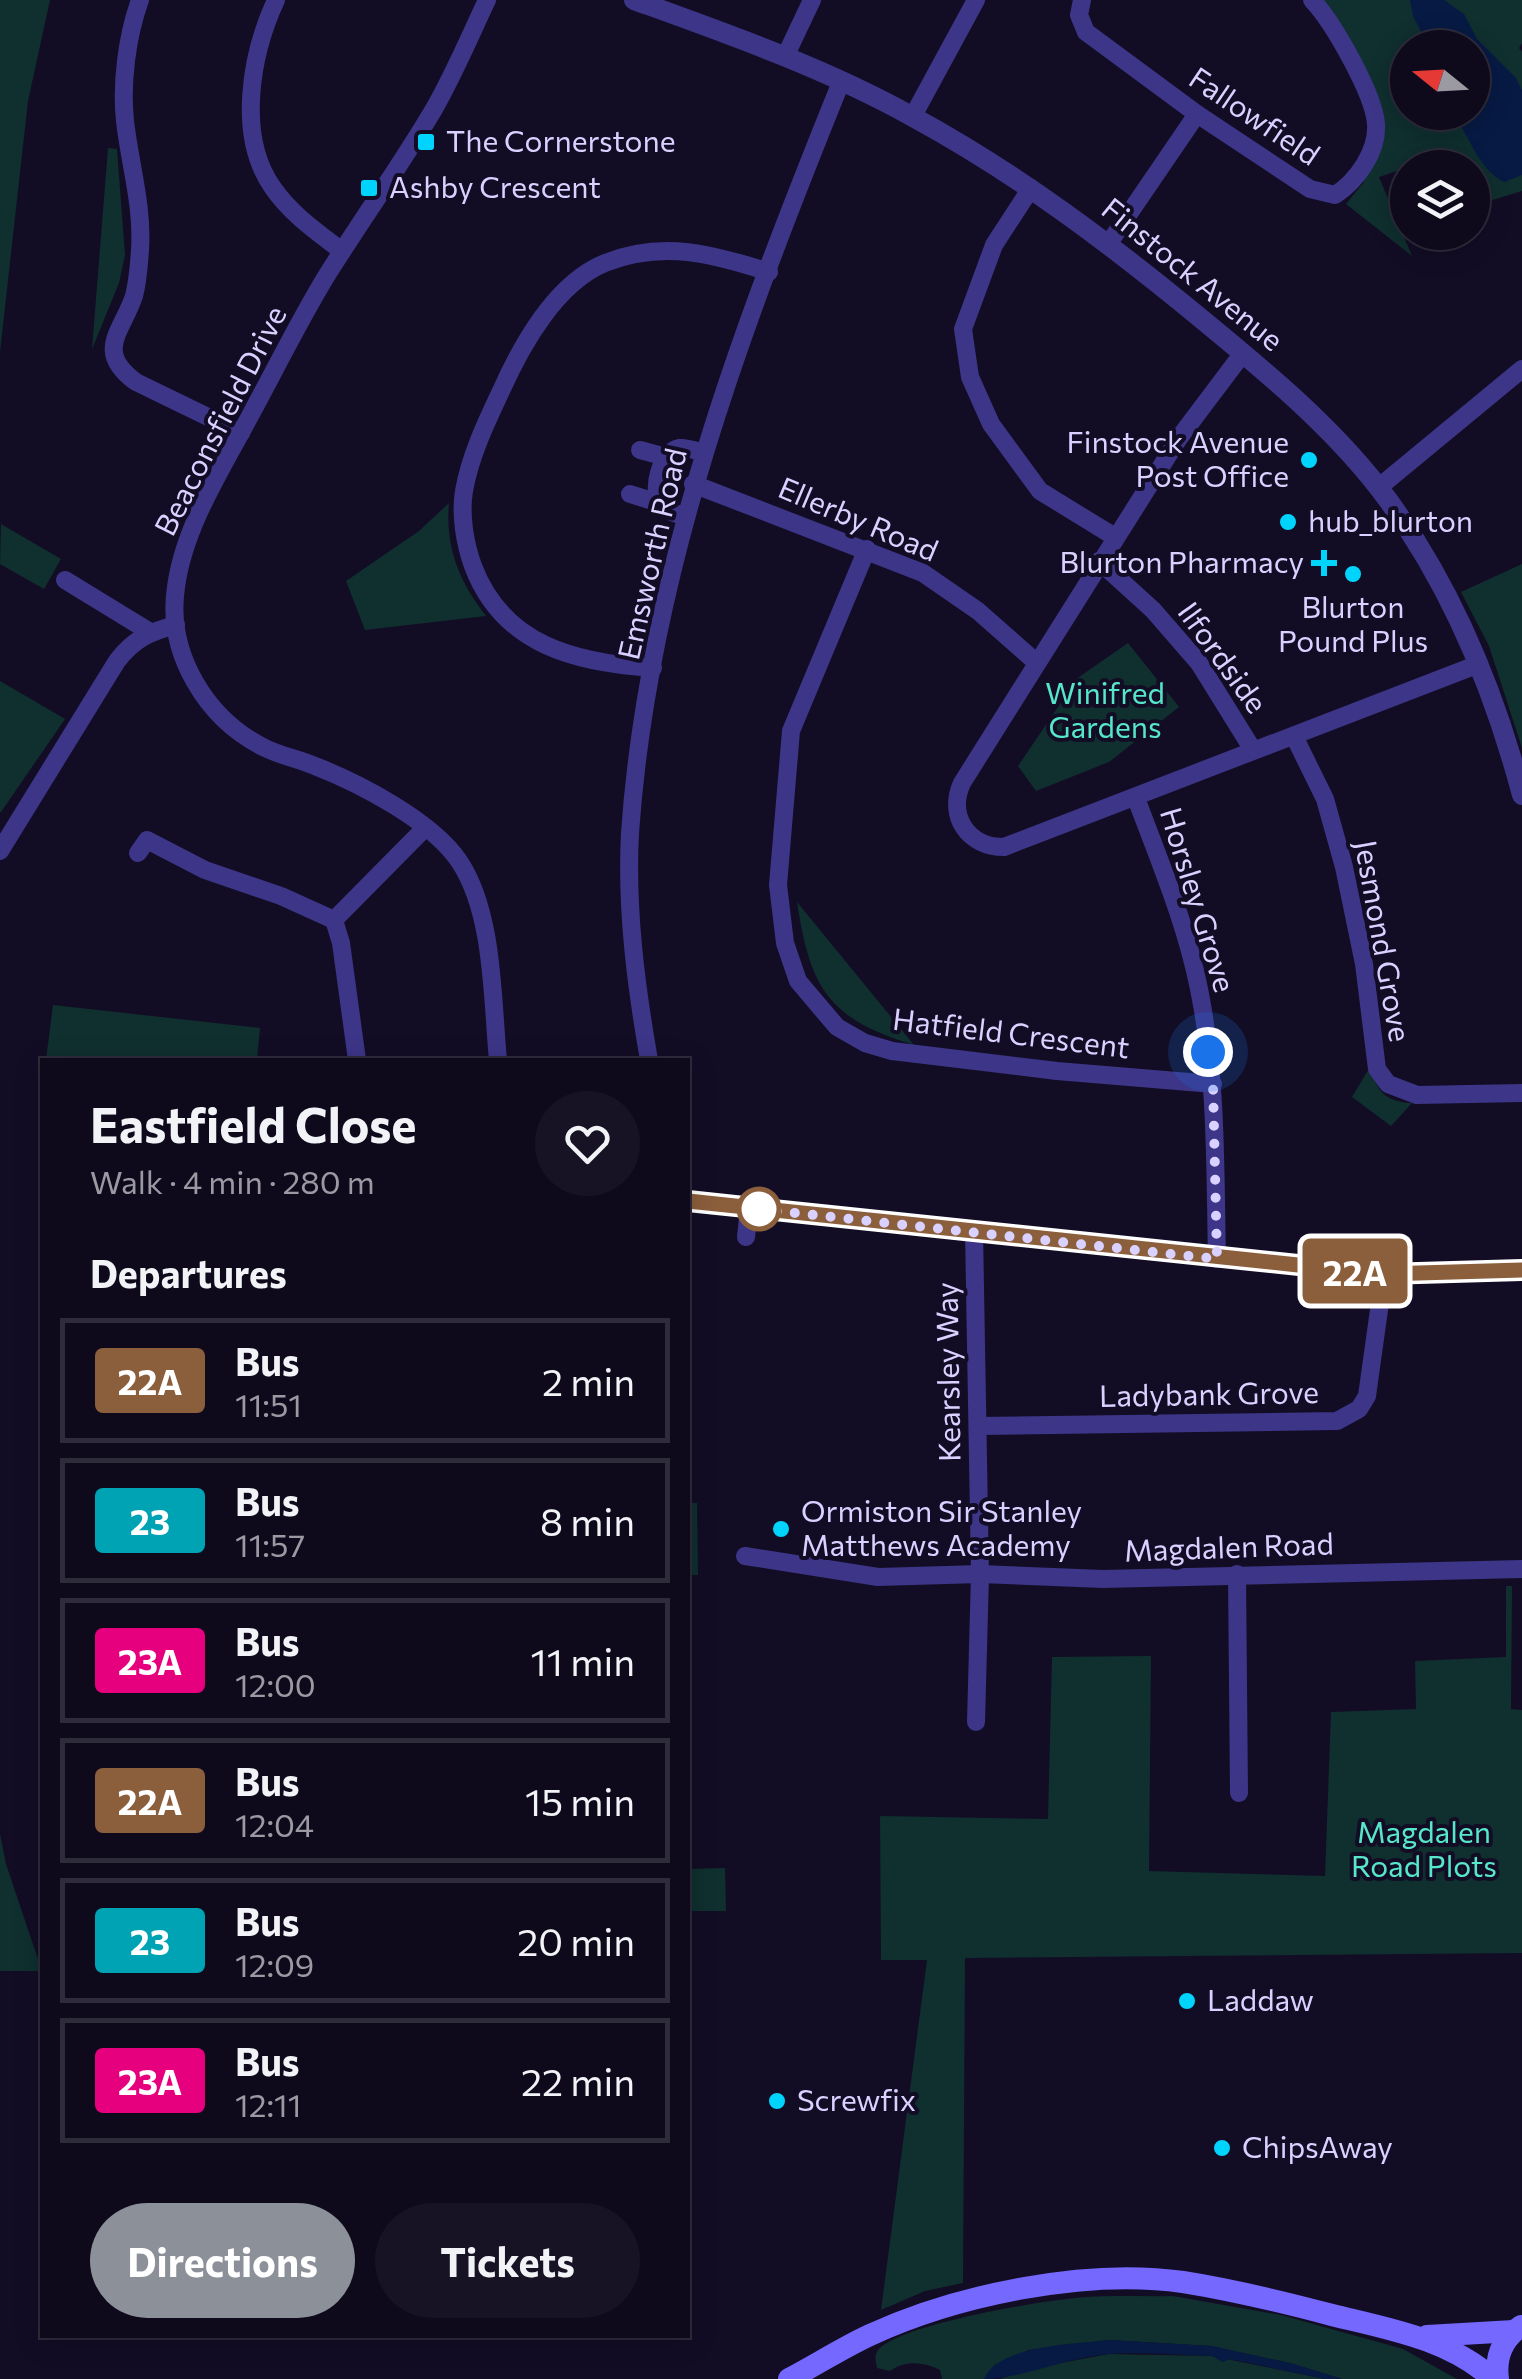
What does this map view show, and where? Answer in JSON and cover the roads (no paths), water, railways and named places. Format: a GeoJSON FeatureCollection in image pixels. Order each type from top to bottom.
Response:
{"type":"FeatureCollection","features":[{"type":"Feature","properties":{"kind":"main road"},"geometry":{"type":"LineString","coordinates":[[789,2379],[870,2335],[946,2306],[1072,2282],[1180,2282],[1283,2302],[1419,2336],[1473,2363],[1495,2379],[1499,2352],[1518,2328]]}},
{"type":"Feature","properties":{"kind":"main road"},"geometry":{"type":"LineString","coordinates":[[1419,2336],[1518,2328]]}},
{"type":"Feature","properties":{"kind":"street"},"geometry":{"type":"LineString","coordinates":[[140,0],[124,95],[141,247],[133,297],[113,343],[115,358],[123,372],[136,382],[241,433]]}},
{"type":"Feature","properties":{"kind":"street"},"geometry":{"type":"LineString","coordinates":[[276,0],[265,24],[253,80],[254,142],[272,186],[296,215],[342,251]]}},
{"type":"Feature","properties":{"kind":"street","name":"Beaconsfield Drive"},"geometry":{"type":"LineString","coordinates":[[487,0],[434,108],[342,251],[241,433],[181,560],[176,625],[181,654],[195,684],[236,729],[268,750],[358,786],[425,828],[458,859],[478,906],[488,948],[498,1058]]}},
{"type":"Feature","properties":{"kind":"street","name":"Finstock Avenue"},"geometry":{"type":"LineString","coordinates":[[634,0],[785,57],[912,116],[1031,188],[1109,242],[1292,396],[1378,488],[1454,610],[1506,733],[1522,795]]}},
{"type":"Feature","properties":{"kind":"street"},"geometry":{"type":"LineString","coordinates":[[785,57],[812,0]]}},
{"type":"Feature","properties":{"kind":"street"},"geometry":{"type":"LineString","coordinates":[[912,116],[976,0]]}},
{"type":"Feature","properties":{"kind":"street","name":"Fallowfield"},"geometry":{"type":"LineString","coordinates":[[1082,0],[1079,15],[1086,32],[1197,114],[1310,188],[1336,195],[1350,186],[1374,146],[1376,121],[1346,48],[1312,0]]}},
{"type":"Feature","properties":{"kind":"street","name":"Emsworth Road"},"geometry":{"type":"LineString","coordinates":[[648,1058],[630,904],[630,835],[653,668],[693,484],[840,82]]}},
{"type":"Feature","properties":{"kind":"street"},"geometry":{"type":"LineString","coordinates":[[1109,242],[1197,114]]}},
{"type":"Feature","properties":{"kind":"street"},"geometry":{"type":"LineString","coordinates":[[1031,188],[994,244],[963,329],[970,376],[991,424],[1040,491],[1114,537]]}},
{"type":"Feature","properties":{"kind":"street"},"geometry":{"type":"LineString","coordinates":[[653,668],[612,666],[554,650],[520,633],[506,619],[491,602],[466,549],[463,496],[470,463],[514,361],[539,320],[602,264],[642,253],[701,252],[769,272]]}},
{"type":"Feature","properties":{"kind":"street"},"geometry":{"type":"LineString","coordinates":[[1243,353],[1179,438],[1114,537],[956,795],[957,816],[970,836],[979,844],[1004,847],[1478,664]]}},
{"type":"Feature","properties":{"kind":"street"},"geometry":{"type":"LineString","coordinates":[[1378,488],[1522,369]]}},
{"type":"Feature","properties":{"kind":"street"},"geometry":{"type":"LineString","coordinates":[[640,450],[666,457]]}},
{"type":"Feature","properties":{"kind":"street"},"geometry":{"type":"LineString","coordinates":[[685,516],[670,512],[655,492],[666,457],[673,450],[704,452]]}},
{"type":"Feature","properties":{"kind":"street","name":"Ellerby Road"},"geometry":{"type":"LineString","coordinates":[[693,484],[923,573],[978,611],[1037,664]]}},
{"type":"Feature","properties":{"kind":"street"},"geometry":{"type":"LineString","coordinates":[[630,494],[660,503]]}},
{"type":"Feature","properties":{"kind":"street","name":"Hatfield Crescent"},"geometry":{"type":"LineString","coordinates":[[868,549],[791,731],[778,885],[785,943],[798,981],[837,1027],[865,1043],[892,1051],[1213,1084]]}},
{"type":"Feature","properties":{"kind":"street","name":"Ilfordside"},"geometry":{"type":"LineString","coordinates":[[1100,561],[1154,610],[1199,662],[1253,750]]}},
{"type":"Feature","properties":{"kind":"street"},"geometry":{"type":"LineString","coordinates":[[64,580],[150,632]]}},
{"type":"Feature","properties":{"kind":"street"},"geometry":{"type":"LineString","coordinates":[[0,850],[116,660],[132,641],[176,625]]}},
{"type":"Feature","properties":{"kind":"street","name":"Jesmond Grove"},"geometry":{"type":"LineString","coordinates":[[1294,736],[1324,798],[1344,867],[1364,964],[1377,1069],[1388,1084],[1417,1096],[1522,1093]]}},
{"type":"Feature","properties":{"kind":"street","name":"Horsley Grove"},"geometry":{"type":"LineString","coordinates":[[1136,798],[1173,898],[1198,988],[1213,1084],[1217,1259]]}},
{"type":"Feature","properties":{"kind":"street"},"geometry":{"type":"LineString","coordinates":[[334,920],[425,828]]}},
{"type":"Feature","properties":{"kind":"street"},"geometry":{"type":"LineString","coordinates":[[138,853],[148,840],[205,870],[281,896],[334,920]]}},
{"type":"Feature","properties":{"kind":"street"},"geometry":{"type":"LineString","coordinates":[[334,920],[357,1058]]}},
{"type":"Feature","properties":{"kind":"street"},"geometry":{"type":"LineString","coordinates":[[690,1201],[1384,1274],[1522,1270]]}},
{"type":"Feature","properties":{"kind":"street"},"geometry":{"type":"LineString","coordinates":[[746,1237],[749,1208]]}},
{"type":"Feature","properties":{"kind":"street","name":"Kearsley Way"},"geometry":{"type":"LineString","coordinates":[[974,1230],[979,1722]]}},
{"type":"Feature","properties":{"kind":"street","name":"Ladybank Grove"},"geometry":{"type":"LineString","coordinates":[[978,1426],[1348,1418],[1367,1396],[1384,1274]]}},
{"type":"Feature","properties":{"kind":"street","name":"Magdalen Road"},"geometry":{"type":"LineString","coordinates":[[744,1556],[878,1577],[980,1574],[1103,1579],[1522,1569]]}},
{"type":"Feature","properties":{"kind":"street"},"geometry":{"type":"LineString","coordinates":[[1237,1574],[1239,1793]]}},
{"type":"Feature","properties":{"kind":"water"},"geometry":{"type":"Polygon","coordinates":[[[1410,0],[1444,0],[1464,14],[1472,30],[1420,30],[1410,0]]]}},
{"type":"Feature","properties":{"kind":"water"},"geometry":{"type":"Polygon","coordinates":[[[1490,52],[1516,78],[1522,90],[1522,175],[1504,182],[1490,171],[1490,150],[1475,150],[1463,130],[1490,130],[1490,52]]]}},
{"type":"Feature","properties":{"kind":"water"},"geometry":{"type":"Polygon","coordinates":[[[1109,2340],[1211,2346],[1342,2379],[1230,2359],[1223,2362],[1212,2356],[1134,2353],[1093,2356],[1013,2376],[984,2379],[992,2368],[1021,2353],[1109,2340]]]}},
{"type":"Feature","properties":{"kind":"place","name":"The Cornerstone"},"geometry":{"type":"Point","coordinates":[426,142]}},
{"type":"Feature","properties":{"kind":"place","name":"Ashby Crescent"},"geometry":{"type":"Point","coordinates":[369,188]}},
{"type":"Feature","properties":{"kind":"place","name":"Finstock Avenue Post Office"},"geometry":{"type":"Point","coordinates":[1309,460]}},
{"type":"Feature","properties":{"kind":"place","name":"hub_blurton"},"geometry":{"type":"Point","coordinates":[1288,522]}},
{"type":"Feature","properties":{"kind":"place","name":"Blurton Pharmacy"},"geometry":{"type":"Point","coordinates":[1324,563]}},
{"type":"Feature","properties":{"kind":"place","name":"Blurton Pound Plus"},"geometry":{"type":"Point","coordinates":[1353,574]}},
{"type":"Feature","properties":{"kind":"place","name":"Ormiston Sir Stanley Matthews Academy"},"geometry":{"type":"Point","coordinates":[781,1529]}},
{"type":"Feature","properties":{"kind":"place","name":"Laddaw"},"geometry":{"type":"Point","coordinates":[1187,2001]}},
{"type":"Feature","properties":{"kind":"place","name":"Screwfix"},"geometry":{"type":"Point","coordinates":[777,2101]}},
{"type":"Feature","properties":{"kind":"place","name":"ChipsAway"},"geometry":{"type":"Point","coordinates":[1222,2148]}},
{"type":"Feature","properties":{"kind":"park label","name":"Winifred Gardens"},"geometry":{"type":"Point","coordinates":[1105,711]}},
{"type":"Feature","properties":{"kind":"park label","name":"Magdalen Road Plots"},"geometry":{"type":"Point","coordinates":[1424,1850]}}]}
